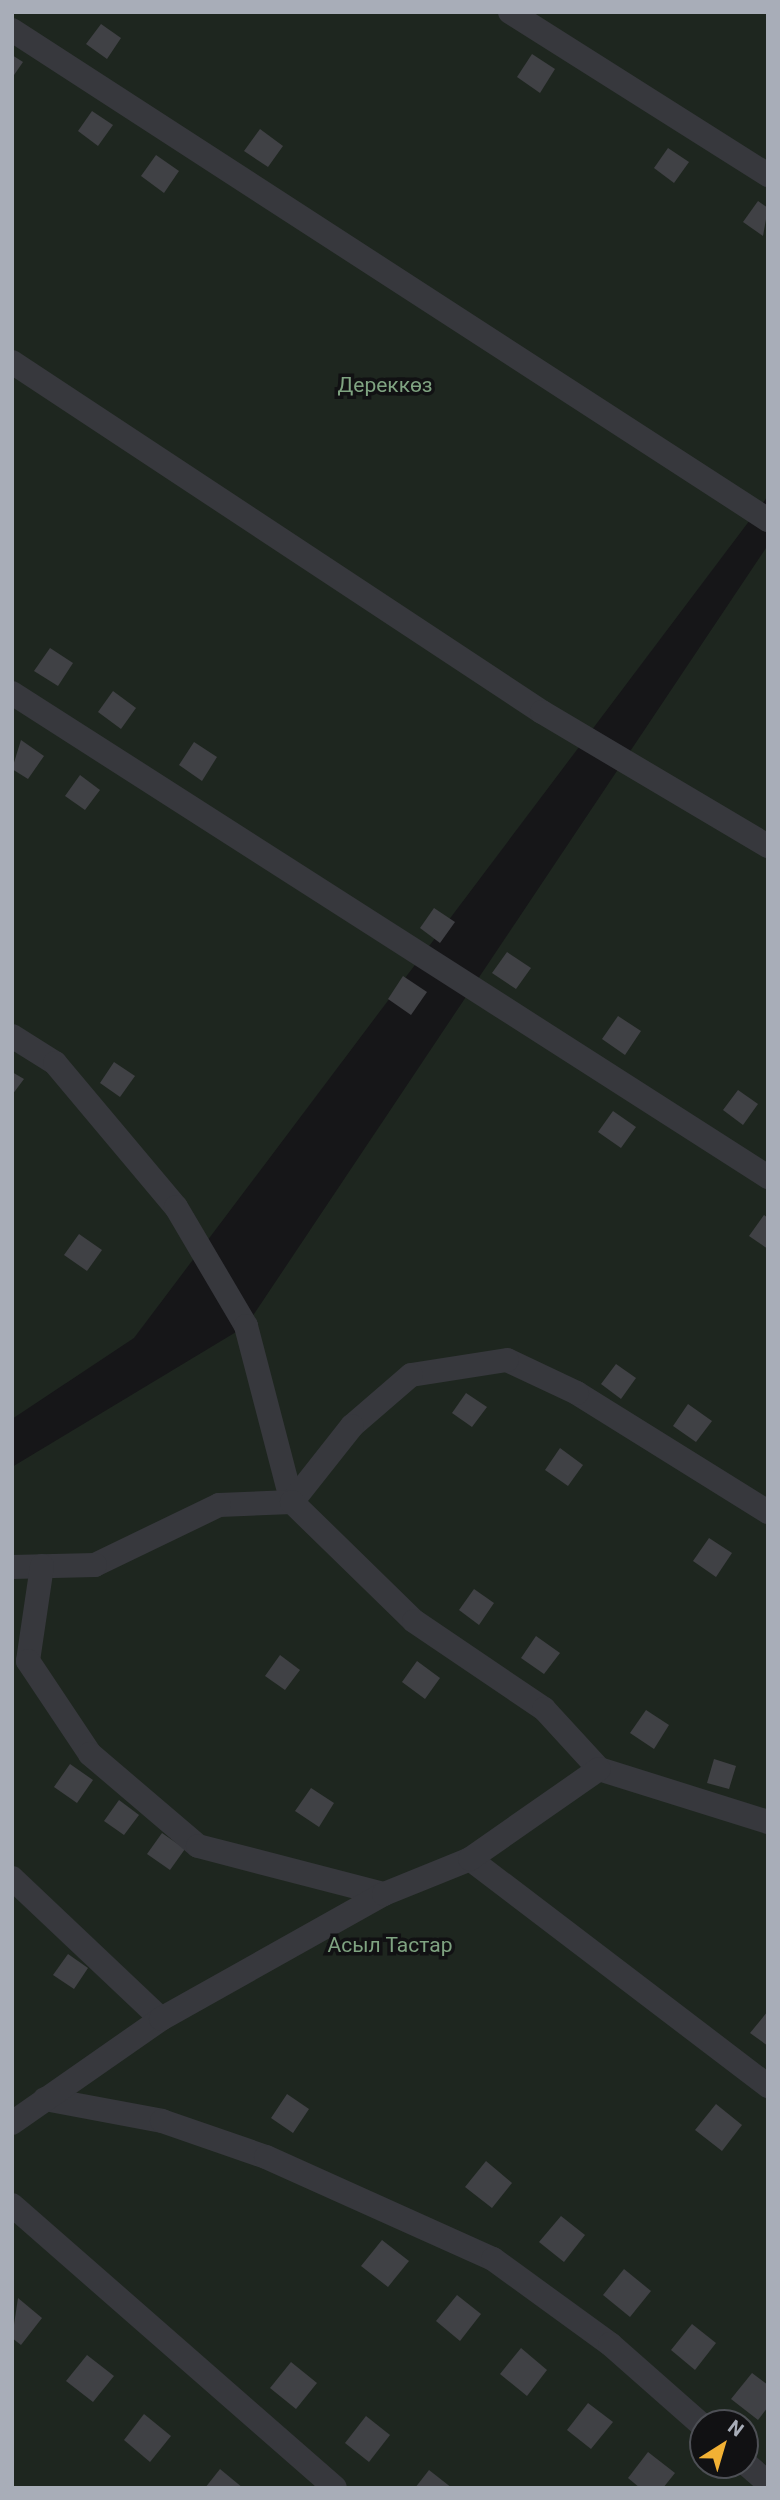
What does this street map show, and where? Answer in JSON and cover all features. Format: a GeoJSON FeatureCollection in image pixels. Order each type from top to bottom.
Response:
{"type":"FeatureCollection","features":[{"type":"Feature","properties":{"kind":"street"},"geometry":{"type":"LineString","coordinates":[[510,12],[768,175]]}},
{"type":"Feature","properties":{"kind":"street"},"geometry":{"type":"LineString","coordinates":[[12,30],[768,520]]}},
{"type":"Feature","properties":{"kind":"street"},"geometry":{"type":"LineString","coordinates":[[12,362],[542,712],[768,846]]}},
{"type":"Feature","properties":{"kind":"street"},"geometry":{"type":"LineString","coordinates":[[12,693],[768,1177]]}},
{"type":"Feature","properties":{"kind":"street"},"geometry":{"type":"LineString","coordinates":[[12,1036],[55,1063],[176,1207],[246,1326],[292,1502],[414,1621],[544,1709],[599,1769],[768,1822]]}},
{"type":"Feature","properties":{"kind":"street"},"geometry":{"type":"LineString","coordinates":[[12,1567],[95,1565],[219,1505],[292,1502],[352,1426],[411,1375],[507,1360],[577,1393],[768,1512]]}},
{"type":"Feature","properties":{"kind":"street"},"geometry":{"type":"LineString","coordinates":[[42,1566],[28,1661],[90,1754],[198,1846],[384,1894]]}},
{"type":"Feature","properties":{"kind":"street"},"geometry":{"type":"LineString","coordinates":[[12,2123],[161,2019],[384,1894],[470,1858],[599,1769]]}},
{"type":"Feature","properties":{"kind":"street"},"geometry":{"type":"LineString","coordinates":[[470,1858],[768,2085]]}},
{"type":"Feature","properties":{"kind":"street"},"geometry":{"type":"LineString","coordinates":[[12,1878],[161,2019]]}},
{"type":"Feature","properties":{"kind":"street"},"geometry":{"type":"LineString","coordinates":[[46,2099],[162,2121],[266,2157],[493,2259],[610,2344],[689,2414]]}},
{"type":"Feature","properties":{"kind":"street"},"geometry":{"type":"LineString","coordinates":[[12,2205],[335,2488]]}},
{"type":"Feature","properties":{"kind":"green space","name":"Дереккөз"},"geometry":{"type":"Polygon","coordinates":[[[12,12],[768,12],[768,496],[134,1338],[12,1419],[12,12]]]}},
{"type":"Feature","properties":{"kind":"green space","name":"Асыл Тастар"},"geometry":{"type":"Polygon","coordinates":[[[768,545],[768,2488],[12,2488],[12,1467],[246,1326],[768,545]]]}},
{"type":"Feature","properties":{"kind":"building"},"geometry":{"type":"Polygon","coordinates":[[[101,24],[121,38],[107,59],[86,44],[101,24]]]}},
{"type":"Feature","properties":{"kind":"building"},"geometry":{"type":"Polygon","coordinates":[[[532,54],[555,69],[540,93],[517,77],[532,54]]]}},
{"type":"Feature","properties":{"kind":"building"},"geometry":{"type":"Polygon","coordinates":[[[12,55],[23,62],[12,78],[12,55]]]}},
{"type":"Feature","properties":{"kind":"building"},"geometry":{"type":"Polygon","coordinates":[[[92,111],[113,125],[98,146],[78,131],[92,111]]]}},
{"type":"Feature","properties":{"kind":"building"},"geometry":{"type":"Polygon","coordinates":[[[260,129],[283,146],[268,167],[244,151],[260,129]]]}},
{"type":"Feature","properties":{"kind":"building"},"geometry":{"type":"Polygon","coordinates":[[[668,148],[689,162],[674,183],[654,168],[668,148]]]}},
{"type":"Feature","properties":{"kind":"building"},"geometry":{"type":"Polygon","coordinates":[[[156,155],[179,171],[164,193],[141,176],[156,155]]]}},
{"type":"Feature","properties":{"kind":"building"},"geometry":{"type":"Polygon","coordinates":[[[758,201],[768,208],[763,236],[743,222],[758,201]]]}},
{"type":"Feature","properties":{"kind":"building"},"geometry":{"type":"Polygon","coordinates":[[[50,648],[73,663],[58,686],[34,671],[50,648]]]}},
{"type":"Feature","properties":{"kind":"building"},"geometry":{"type":"Polygon","coordinates":[[[113,691],[136,708],[121,729],[98,712],[113,691]]]}},
{"type":"Feature","properties":{"kind":"building"},"geometry":{"type":"Polygon","coordinates":[[[21,740],[44,756],[28,779],[12,769],[21,740]]]}},
{"type":"Feature","properties":{"kind":"building"},"geometry":{"type":"Polygon","coordinates":[[[194,742],[217,757],[202,781],[179,765],[194,742]]]}},
{"type":"Feature","properties":{"kind":"building"},"geometry":{"type":"Polygon","coordinates":[[[80,775],[100,790],[85,810],[65,796],[80,775]]]}},
{"type":"Feature","properties":{"kind":"building"},"geometry":{"type":"Polygon","coordinates":[[[434,908],[455,922],[440,943],[420,928],[434,908]]]}},
{"type":"Feature","properties":{"kind":"building"},"geometry":{"type":"Polygon","coordinates":[[[507,952],[531,968],[516,989],[492,973],[507,952]]]}},
{"type":"Feature","properties":{"kind":"building"},"geometry":{"type":"Polygon","coordinates":[[[403,976],[427,992],[411,1015],[388,999],[403,976]]]}},
{"type":"Feature","properties":{"kind":"building"},"geometry":{"type":"Polygon","coordinates":[[[618,1016],[641,1031],[625,1055],[602,1039],[618,1016]]]}},
{"type":"Feature","properties":{"kind":"building"},"geometry":{"type":"Polygon","coordinates":[[[114,1062],[135,1076],[120,1097],[100,1083],[114,1062]]]}},
{"type":"Feature","properties":{"kind":"building"},"geometry":{"type":"Polygon","coordinates":[[[12,1072],[24,1079],[12,1095],[12,1072]]]}},
{"type":"Feature","properties":{"kind":"building"},"geometry":{"type":"Polygon","coordinates":[[[738,1090],[758,1104],[743,1125],[723,1110],[738,1090]]]}},
{"type":"Feature","properties":{"kind":"building"},"geometry":{"type":"Polygon","coordinates":[[[613,1111],[636,1127],[621,1148],[598,1132],[613,1111]]]}},
{"type":"Feature","properties":{"kind":"building"},"geometry":{"type":"Polygon","coordinates":[[[764,1215],[768,1218],[768,1249],[749,1236],[764,1215]]]}},
{"type":"Feature","properties":{"kind":"building"},"geometry":{"type":"Polygon","coordinates":[[[79,1234],[102,1250],[87,1271],[64,1255],[79,1234]]]}},
{"type":"Feature","properties":{"kind":"building"},"geometry":{"type":"Polygon","coordinates":[[[616,1364],[636,1378],[621,1399],[601,1384],[616,1364]]]}},
{"type":"Feature","properties":{"kind":"building"},"geometry":{"type":"Polygon","coordinates":[[[466,1393],[487,1407],[472,1427],[452,1413],[466,1393]]]}},
{"type":"Feature","properties":{"kind":"building"},"geometry":{"type":"Polygon","coordinates":[[[688,1404],[712,1421],[696,1442],[673,1426],[688,1404]]]}},
{"type":"Feature","properties":{"kind":"building"},"geometry":{"type":"Polygon","coordinates":[[[560,1448],[583,1465],[568,1486],[545,1470],[560,1448]]]}},
{"type":"Feature","properties":{"kind":"building"},"geometry":{"type":"Polygon","coordinates":[[[709,1538],[732,1553],[716,1577],[693,1561],[709,1538]]]}},
{"type":"Feature","properties":{"kind":"building"},"geometry":{"type":"Polygon","coordinates":[[[474,1589],[494,1603],[479,1625],[459,1610],[474,1589]]]}},
{"type":"Feature","properties":{"kind":"building"},"geometry":{"type":"Polygon","coordinates":[[[536,1636],[560,1653],[544,1674],[521,1658],[536,1636]]]}},
{"type":"Feature","properties":{"kind":"building"},"geometry":{"type":"Polygon","coordinates":[[[280,1655],[300,1670],[285,1690],[265,1676],[280,1655]]]}},
{"type":"Feature","properties":{"kind":"building"},"geometry":{"type":"Polygon","coordinates":[[[417,1661],[440,1678],[425,1699],[402,1682],[417,1661]]]}},
{"type":"Feature","properties":{"kind":"building"},"geometry":{"type":"Polygon","coordinates":[[[646,1710],[669,1725],[654,1749],[630,1733],[646,1710]]]}},
{"type":"Feature","properties":{"kind":"building"},"geometry":{"type":"Polygon","coordinates":[[[714,1759],[736,1766],[729,1789],[707,1783],[714,1759]]]}},
{"type":"Feature","properties":{"kind":"building"},"geometry":{"type":"Polygon","coordinates":[[[70,1764],[93,1780],[77,1803],[54,1787],[70,1764]]]}},
{"type":"Feature","properties":{"kind":"building"},"geometry":{"type":"Polygon","coordinates":[[[311,1788],[334,1803],[319,1827],[295,1811],[311,1788]]]}},
{"type":"Feature","properties":{"kind":"building"},"geometry":{"type":"Polygon","coordinates":[[[119,1800],[139,1815],[124,1835],[104,1821],[119,1800]]]}},
{"type":"Feature","properties":{"kind":"building"},"geometry":{"type":"Polygon","coordinates":[[[162,1833],[185,1849],[170,1870],[147,1854],[162,1833]]]}},
{"type":"Feature","properties":{"kind":"building"},"geometry":{"type":"Polygon","coordinates":[[[68,1954],[88,1968],[74,1989],[53,1975],[68,1954]]]}},
{"type":"Feature","properties":{"kind":"building"},"geometry":{"type":"Polygon","coordinates":[[[768,2011],[768,2046],[750,2033],[768,2011]]]}},
{"type":"Feature","properties":{"kind":"building"},"geometry":{"type":"Polygon","coordinates":[[[287,2094],[309,2109],[293,2133],[271,2118],[287,2094]]]}},
{"type":"Feature","properties":{"kind":"building"},"geometry":{"type":"Polygon","coordinates":[[[716,2104],[742,2125],[722,2151],[695,2130],[716,2104]]]}},
{"type":"Feature","properties":{"kind":"building"},"geometry":{"type":"Polygon","coordinates":[[[486,2161],[512,2183],[492,2208],[465,2187],[486,2161]]]}},
{"type":"Feature","properties":{"kind":"building"},"geometry":{"type":"Polygon","coordinates":[[[561,2216],[585,2235],[564,2262],[539,2242],[561,2216]]]}},
{"type":"Feature","properties":{"kind":"building"},"geometry":{"type":"Polygon","coordinates":[[[382,2240],[409,2261],[388,2287],[361,2266],[382,2240]]]}},
{"type":"Feature","properties":{"kind":"building"},"geometry":{"type":"Polygon","coordinates":[[[624,2269],[651,2291],[630,2317],[603,2295],[624,2269]]]}},
{"type":"Feature","properties":{"kind":"building"},"geometry":{"type":"Polygon","coordinates":[[[457,2295],[481,2314],[460,2341],[436,2321],[457,2295]]]}},
{"type":"Feature","properties":{"kind":"building"},"geometry":{"type":"Polygon","coordinates":[[[18,2298],[42,2318],[21,2345],[12,2338],[18,2298]]]}},
{"type":"Feature","properties":{"kind":"building"},"geometry":{"type":"Polygon","coordinates":[[[692,2324],[716,2343],[695,2370],[671,2350],[692,2324]]]}},
{"type":"Feature","properties":{"kind":"building"},"geometry":{"type":"Polygon","coordinates":[[[521,2348],[547,2370],[527,2396],[500,2374],[521,2348]]]}},
{"type":"Feature","properties":{"kind":"building"},"geometry":{"type":"Polygon","coordinates":[[[87,2355],[114,2376],[93,2402],[66,2381],[87,2355]]]}},
{"type":"Feature","properties":{"kind":"building"},"geometry":{"type":"Polygon","coordinates":[[[291,2362],[317,2383],[296,2409],[270,2388],[291,2362]]]}},
{"type":"Feature","properties":{"kind":"building"},"geometry":{"type":"Polygon","coordinates":[[[752,2373],[768,2385],[768,2407],[759,2419],[759,2409],[744,2409],[731,2399],[752,2373]]]}},
{"type":"Feature","properties":{"kind":"building"},"geometry":{"type":"Polygon","coordinates":[[[588,2403],[613,2422],[591,2449],[567,2430],[588,2403]]]}},
{"type":"Feature","properties":{"kind":"building"},"geometry":{"type":"Polygon","coordinates":[[[144,2414],[171,2436],[150,2462],[124,2440],[144,2414]]]}},
{"type":"Feature","properties":{"kind":"building"},"geometry":{"type":"Polygon","coordinates":[[[366,2416],[390,2435],[369,2462],[345,2443],[366,2416]]]}},
{"type":"Feature","properties":{"kind":"building"},"geometry":{"type":"Polygon","coordinates":[[[648,2452],[675,2473],[663,2488],[640,2488],[628,2478],[648,2452]]]}},
{"type":"Feature","properties":{"kind":"building"},"geometry":{"type":"Polygon","coordinates":[[[220,2469],[243,2488],[205,2488],[220,2469]]]}},
{"type":"Feature","properties":{"kind":"building"},"geometry":{"type":"Polygon","coordinates":[[[429,2470],[452,2488],[415,2488],[429,2470]]]}}]}
